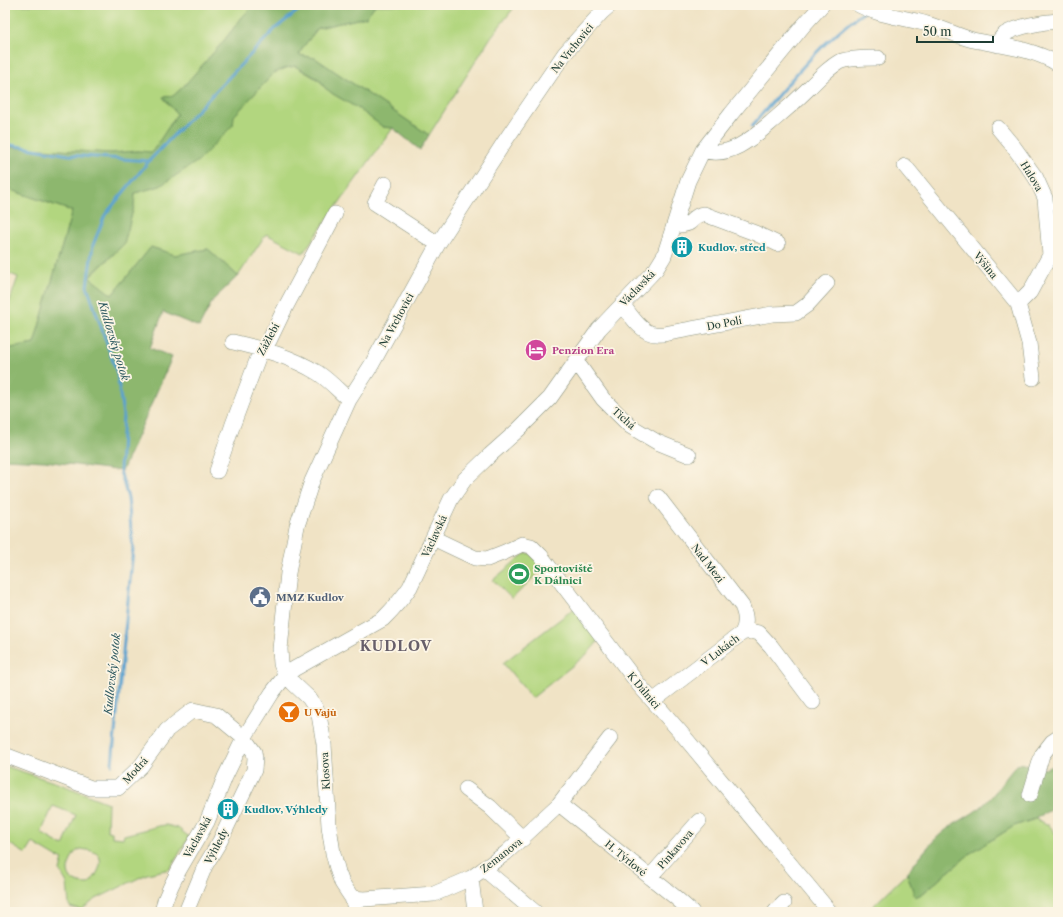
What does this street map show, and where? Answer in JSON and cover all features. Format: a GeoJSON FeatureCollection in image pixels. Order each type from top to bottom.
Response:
{"type":"FeatureCollection","features":[{"type":"Feature","properties":{"kind":"street","name":"Na Vrchovici"},"geometry":{"type":"LineString","coordinates":[[286,676],[281,664],[280,649],[289,569],[297,526],[312,481],[349,400],[372,364],[438,244],[505,141],[565,54],[610,5]]}},
{"type":"Feature","properties":{"kind":"street","name":"Václavská"},"geometry":{"type":"LineString","coordinates":[[162,912],[171,886],[207,822],[225,777],[244,738],[272,692],[286,676],[299,666],[383,619],[394,609],[410,587],[451,499],[465,479],[550,398],[599,328],[656,269],[662,260],[675,225],[688,181],[703,150],[803,26],[822,5]]}},
{"type":"Feature","properties":{"kind":"street"},"geometry":{"type":"LineString","coordinates":[[859,5],[877,13],[927,24],[966,38],[1035,53],[1058,64]]}},
{"type":"Feature","properties":{"kind":"street"},"geometry":{"type":"LineString","coordinates":[[998,45],[1002,37],[1009,32],[1035,24],[1058,21]]}},
{"type":"Feature","properties":{"kind":"street"},"geometry":{"type":"LineString","coordinates":[[703,150],[712,153],[720,152],[734,148],[746,142],[795,102],[827,71],[840,61],[878,58]]}},
{"type":"Feature","properties":{"kind":"street","name":"Halova"},"geometry":{"type":"LineString","coordinates":[[998,128],[1036,178],[1045,198],[1054,257]]}},
{"type":"Feature","properties":{"kind":"street","name":"Výšina"},"geometry":{"type":"LineString","coordinates":[[905,166],[1018,304],[1029,343],[1033,378]]}},
{"type":"Feature","properties":{"kind":"street"},"geometry":{"type":"LineString","coordinates":[[385,184],[375,203],[438,244]]}},
{"type":"Feature","properties":{"kind":"street","name":"Zážlebí"},"geometry":{"type":"LineString","coordinates":[[217,471],[233,424],[260,355],[269,341],[282,312],[335,214]]}},
{"type":"Feature","properties":{"kind":"street"},"geometry":{"type":"LineString","coordinates":[[675,225],[688,223],[701,214],[704,214],[756,233],[778,244]]}},
{"type":"Feature","properties":{"kind":"street"},"geometry":{"type":"LineString","coordinates":[[1018,304],[1030,292],[1054,257]]}},
{"type":"Feature","properties":{"kind":"street","name":"Do Polí"},"geometry":{"type":"LineString","coordinates":[[622,304],[645,330],[656,334],[669,333],[772,314],[796,312],[807,305],[827,283]]}},
{"type":"Feature","properties":{"kind":"street"},"geometry":{"type":"LineString","coordinates":[[233,342],[263,349],[295,361],[319,374],[349,400]]}},
{"type":"Feature","properties":{"kind":"street","name":"Tichá"},"geometry":{"type":"LineString","coordinates":[[576,361],[603,399],[630,426],[657,442],[689,455]]}},
{"type":"Feature","properties":{"kind":"street","name":"Nad Mezí"},"geometry":{"type":"LineString","coordinates":[[658,497],[742,606],[746,617],[745,627],[742,633]]}},
{"type":"Feature","properties":{"kind":"street","name":"K Dálnici"},"geometry":{"type":"LineString","coordinates":[[433,538],[475,558],[487,558],[522,544],[531,546],[541,556],[639,685],[682,734],[830,912]]}},
{"type":"Feature","properties":{"kind":"street","name":"V Lukách"},"geometry":{"type":"LineString","coordinates":[[653,701],[742,633],[750,631],[759,633],[772,646],[813,702]]}},
{"type":"Feature","properties":{"kind":"street","name":"Klosova"},"geometry":{"type":"LineString","coordinates":[[286,676],[309,698],[319,715],[324,744],[329,826],[333,853],[342,883],[354,905]]}},
{"type":"Feature","properties":{"kind":"street","name":"Modrá"},"geometry":{"type":"LineString","coordinates":[[5,755],[91,788],[118,788],[141,766],[166,730],[193,710],[216,715],[244,738]]}},
{"type":"Feature","properties":{"kind":"street","name":"Výhledy"},"geometry":{"type":"LineString","coordinates":[[186,912],[205,866],[220,841],[254,770],[254,752],[244,738]]}},
{"type":"Feature","properties":{"kind":"street","name":"Zemanova"},"geometry":{"type":"LineString","coordinates":[[354,905],[364,899],[434,894],[471,878],[523,839],[560,804],[610,738]]}},
{"type":"Feature","properties":{"kind":"street"},"geometry":{"type":"LineString","coordinates":[[1030,795],[1042,755],[1052,742],[1058,738]]}},
{"type":"Feature","properties":{"kind":"street"},"geometry":{"type":"LineString","coordinates":[[466,789],[490,807],[523,839]]}},
{"type":"Feature","properties":{"kind":"street","name":"H. Týrlové"},"geometry":{"type":"LineString","coordinates":[[560,804],[692,912]]}},
{"type":"Feature","properties":{"kind":"street","name":"Pinkavova"},"geometry":{"type":"LineString","coordinates":[[650,877],[699,821]]}},
{"type":"Feature","properties":{"kind":"street"},"geometry":{"type":"LineString","coordinates":[[484,869],[535,912]]}},
{"type":"Feature","properties":{"kind":"street"},"geometry":{"type":"LineString","coordinates":[[471,878],[475,912]]}},
{"type":"Feature","properties":{"kind":"green space"},"geometry":{"type":"Polygon","coordinates":[[[5,5],[254,5],[183,87],[173,96],[163,97],[177,114],[152,153],[138,151],[111,153],[5,147],[5,5]]]}},
{"type":"Feature","properties":{"kind":"green space"},"geometry":{"type":"Polygon","coordinates":[[[254,5],[375,5],[366,17],[318,28],[303,47],[299,55],[315,58],[429,135],[420,150],[393,128],[383,127],[359,109],[333,94],[324,87],[320,80],[295,66],[274,73],[234,116],[233,125],[198,161],[160,186],[135,193],[134,206],[124,244],[89,277],[112,295],[151,247],[175,255],[208,249],[238,276],[213,300],[199,327],[163,312],[150,348],[172,357],[122,471],[45,461],[5,459],[5,349],[34,344],[72,211],[5,188],[5,147],[111,153],[138,151],[152,152],[177,114],[163,97],[173,96],[183,87],[254,5]]]}},
{"type":"Feature","properties":{"kind":"green space"},"geometry":{"type":"Polygon","coordinates":[[[375,5],[516,5],[491,37],[429,135],[315,58],[299,55],[303,47],[318,28],[366,17],[375,5]]]}},
{"type":"Feature","properties":{"kind":"green space"},"geometry":{"type":"Polygon","coordinates":[[[295,66],[320,81],[324,87],[333,94],[359,109],[383,127],[393,128],[303,253],[266,234],[238,276],[208,249],[175,255],[151,247],[112,295],[89,278],[124,244],[134,206],[135,193],[160,186],[233,125],[233,117],[274,73],[295,66]]]}},
{"type":"Feature","properties":{"kind":"green space"},"geometry":{"type":"Polygon","coordinates":[[[5,188],[72,211],[34,344],[5,349],[5,315],[18,277],[5,272],[5,188]]]}},
{"type":"Feature","properties":{"kind":"green space","name":"Sportoviště K Dálnici"},"geometry":{"type":"Polygon","coordinates":[[[530,553],[543,568],[512,599],[493,580],[524,554],[530,553]]]}},
{"type":"Feature","properties":{"kind":"green space"},"geometry":{"type":"Polygon","coordinates":[[[576,607],[599,638],[587,654],[532,698],[503,663],[576,607]]]}},
{"type":"Feature","properties":{"kind":"green space"},"geometry":{"type":"Polygon","coordinates":[[[1019,763],[1045,769],[1058,764],[1058,805],[1035,819],[1014,826],[972,852],[922,894],[915,897],[907,873],[941,834],[977,810],[986,802],[1019,763]]]}},
{"type":"Feature","properties":{"kind":"green space"},"geometry":{"type":"Polygon","coordinates":[[[5,766],[60,784],[108,803],[107,831],[112,832],[112,837],[123,838],[124,835],[166,825],[178,828],[189,837],[170,869],[147,874],[96,899],[81,910],[70,907],[69,905],[67,883],[60,871],[63,859],[58,858],[33,843],[26,854],[5,841],[5,766]],[[53,806],[41,833],[63,846],[76,815],[53,806]],[[81,849],[73,856],[68,867],[68,873],[74,881],[88,884],[94,878],[100,865],[100,861],[97,854],[89,850],[81,849]]]}},
{"type":"Feature","properties":{"kind":"green space"},"geometry":{"type":"Polygon","coordinates":[[[1035,819],[1049,825],[1056,834],[1058,834],[1058,912],[867,912],[907,873],[915,897],[922,894],[972,852],[1014,826],[1035,819]]]}},
{"type":"Feature","properties":{"kind":"waterway","name":"Kudlovský potok"},"geometry":{"type":"LineString","coordinates":[[112,764],[133,549],[128,498],[120,471],[123,415],[117,373],[87,286],[93,245],[105,215],[149,161],[276,28],[305,5]]}},
{"type":"Feature","properties":{"kind":"waterway"},"geometry":{"type":"LineString","coordinates":[[752,126],[804,65],[833,37],[864,12]]}},
{"type":"Feature","properties":{"kind":"waterway"},"geometry":{"type":"LineString","coordinates":[[5,144],[69,155],[149,161]]}},
{"type":"Feature","properties":{"kind":"place","name":"Kudlov, střed"},"geometry":{"type":"Point","coordinates":[682,247]}},
{"type":"Feature","properties":{"kind":"place","name":"Penzion Era"},"geometry":{"type":"Point","coordinates":[536,350]}},
{"type":"Feature","properties":{"kind":"place","name":"Sportoviště K Dálnici"},"geometry":{"type":"Point","coordinates":[519,574]}},
{"type":"Feature","properties":{"kind":"place","name":"MMZ Kudlov"},"geometry":{"type":"Point","coordinates":[260,597]}},
{"type":"Feature","properties":{"kind":"place","name":"U Vajů"},"geometry":{"type":"Point","coordinates":[289,712]}},
{"type":"Feature","properties":{"kind":"place","name":"Kudlov, Výhledy"},"geometry":{"type":"Point","coordinates":[228,809]}},
{"type":"Feature","properties":{"kind":"district","name":"KUDLOV"},"geometry":{"type":"Point","coordinates":[396,646]}}]}
